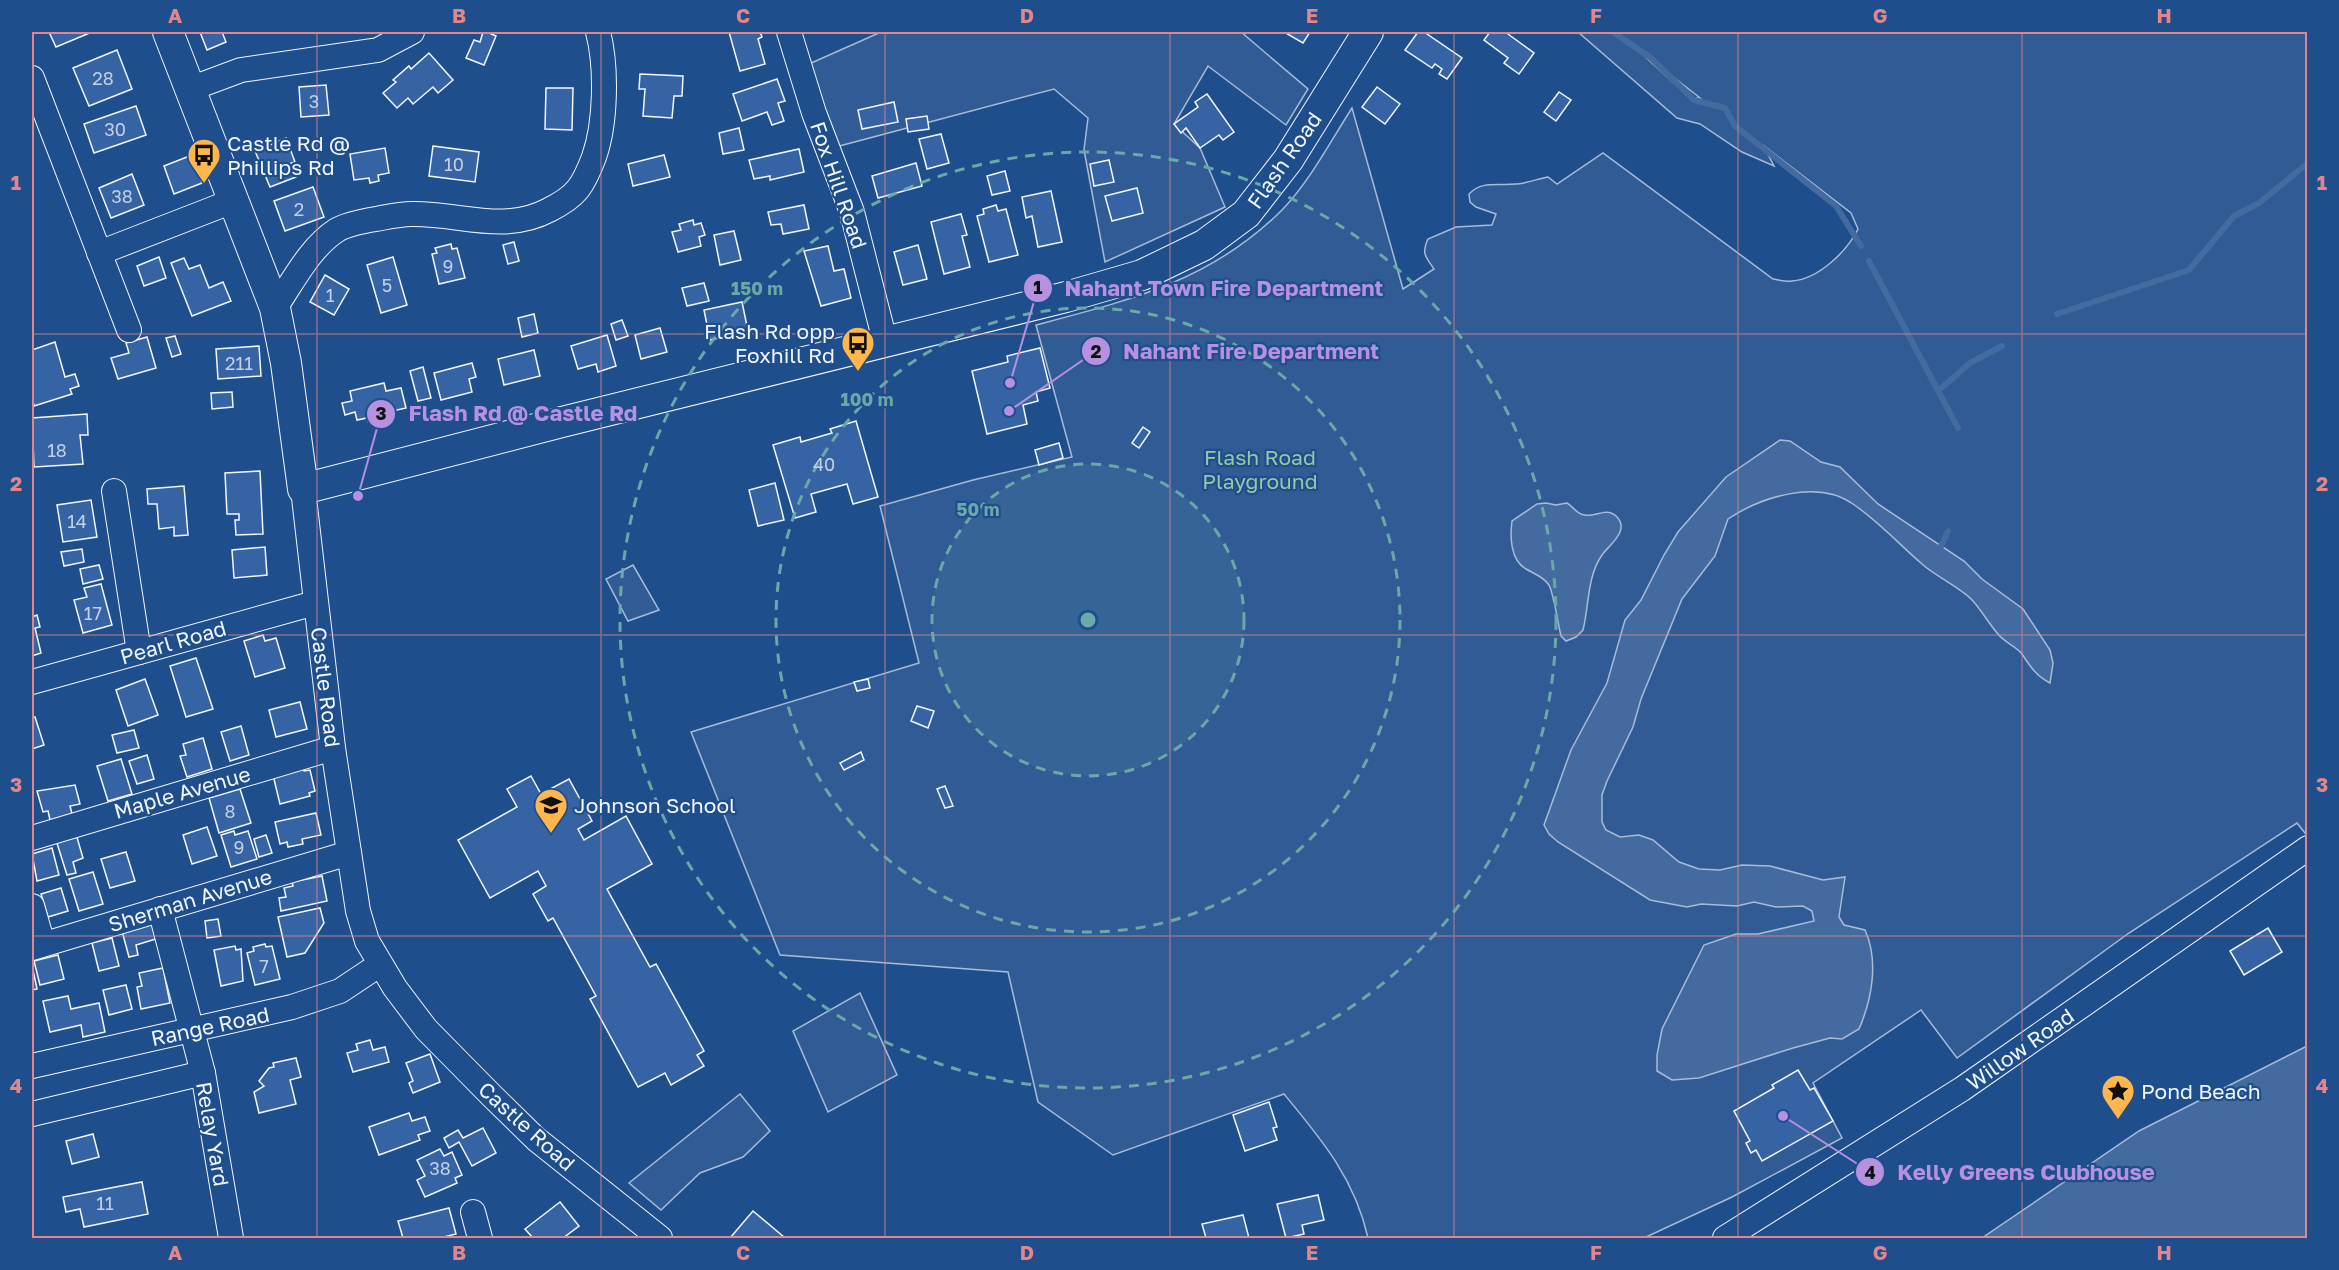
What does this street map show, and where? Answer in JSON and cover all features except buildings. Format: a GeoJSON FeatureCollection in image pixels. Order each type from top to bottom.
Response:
{"type":"FeatureCollection","features":[{"type":"Feature","properties":{"kind":"main road","name":"Castle Road"},"geometry":{"type":"LineString","coordinates":[[168,32],[275,308],[286,363],[303,489]]}},
{"type":"Feature","properties":{"kind":"main road","name":"Flash Road"},"geometry":{"type":"LineString","coordinates":[[303,489],[1066,297],[1142,275],[1204,246],[1246,214],[1288,160],[1368,32]]}},
{"type":"Feature","properties":{"kind":"street"},"geometry":{"type":"LineString","coordinates":[[190,89],[241,70],[378,50],[412,32]]}},
{"type":"Feature","properties":{"kind":"street"},"geometry":{"type":"LineString","coordinates":[[275,308],[316,249],[337,230],[365,220],[412,214],[502,224],[535,218],[571,199],[585,181],[598,146],[603,106],[601,44],[598,32]]}},
{"type":"Feature","properties":{"kind":"street","name":"Fox Hill Road"},"geometry":{"type":"LineString","coordinates":[[789,32],[814,114],[852,212],[885,341]]}},
{"type":"Feature","properties":{"kind":"street"},"geometry":{"type":"LineString","coordinates":[[32,78],[129,330]]}},
{"type":"Feature","properties":{"kind":"street"},"geometry":{"type":"LineString","coordinates":[[99,254],[233,201]]}},
{"type":"Feature","properties":{"kind":"street","name":"Castle Road"},"geometry":{"type":"LineString","coordinates":[[303,489],[333,748],[358,911],[367,941],[379,965],[426,1029],[536,1139],[660,1239]]}},
{"type":"Feature","properties":{"kind":"street"},"geometry":{"type":"LineString","coordinates":[[114,491],[139,652]]}},
{"type":"Feature","properties":{"kind":"street","name":"Pearl Road"},"geometry":{"type":"LineString","coordinates":[[32,682],[315,603]]}},
{"type":"Feature","properties":{"kind":"street","name":"Maple Avenue"},"geometry":{"type":"LineString","coordinates":[[32,838],[333,748]]}},
{"type":"Feature","properties":{"kind":"street","name":"Willow Road"},"geometry":{"type":"LineString","coordinates":[[1725,1239],[1962,1089],[2307,848]]}},
{"type":"Feature","properties":{"kind":"street","name":"Sherman Avenue"},"geometry":{"type":"LineString","coordinates":[[37,946],[349,853]]}},
{"type":"Feature","properties":{"kind":"street"},"geometry":{"type":"LineString","coordinates":[[32,906],[37,946]]}},
{"type":"Feature","properties":{"kind":"street","name":"Relay Yard"},"geometry":{"type":"LineString","coordinates":[[160,909],[202,1073],[231,1239]]}},
{"type":"Feature","properties":{"kind":"street","name":"Range Road"},"geometry":{"type":"LineString","coordinates":[[32,1066],[270,1013],[330,994],[379,965]]}},
{"type":"Feature","properties":{"kind":"street"},"geometry":{"type":"LineString","coordinates":[[32,1114],[202,1073]]}},
{"type":"Feature","properties":{"kind":"street"},"geometry":{"type":"LineString","coordinates":[[472,1212],[480,1239]]}},
{"type":"Feature","properties":{"kind":"green space"},"geometry":{"type":"Polygon","coordinates":[[[881,32],[1241,32],[1308,89],[1286,125],[1208,66],[1174,124],[1200,148],[1225,207],[1105,262],[1084,150],[1088,118],[1054,89],[828,149],[800,68],[881,32]]]}},
{"type":"Feature","properties":{"kind":"green space","name":"Flash Road Playground"},"geometry":{"type":"Polygon","coordinates":[[[1578,32],[2307,32],[2307,832],[2305,833],[2297,823],[2129,933],[1957,1058],[1921,1010],[1813,1083],[1842,1138],[1732,1197],[1644,1238],[1368,1238],[1355,1197],[1346,1179],[1324,1144],[1284,1094],[1113,1155],[1038,1102],[1008,972],[780,955],[691,732],[919,663],[880,506],[973,480],[1072,457],[1036,325],[1168,285],[1227,254],[1255,234],[1292,199],[1311,174],[1352,108],[1403,289],[1434,269],[1425,252],[1428,239],[1456,227],[1492,225],[1496,214],[1476,207],[1470,202],[1469,194],[1474,190],[1485,185],[1519,184],[1548,177],[1557,184],[1603,153],[1773,279],[1790,281],[1812,275],[1831,263],[1847,246],[1858,229],[1851,213],[1763,145],[1774,166],[1742,152],[1700,124],[1677,118],[1578,32]],[[1640,51],[1690,98],[1700,98],[1640,51]]]}},
{"type":"Feature","properties":{"kind":"green space"},"geometry":{"type":"Polygon","coordinates":[[[633,565],[659,610],[628,621],[606,579],[633,565]]]}},
{"type":"Feature","properties":{"kind":"green space"},"geometry":{"type":"Polygon","coordinates":[[[860,993],[897,1075],[828,1112],[793,1031],[860,993]]]}},
{"type":"Feature","properties":{"kind":"green space"},"geometry":{"type":"Polygon","coordinates":[[[740,1094],[770,1131],[743,1157],[700,1173],[661,1210],[629,1183],[740,1094]]]}},
{"type":"Feature","properties":{"kind":"shaded area"},"geometry":{"type":"Polygon","coordinates":[[[1780,440],[1790,441],[1821,462],[1840,467],[1878,504],[1964,561],[1982,579],[2023,609],[2050,650],[2053,663],[2050,683],[2037,674],[2020,651],[2001,637],[1968,596],[1928,569],[1880,525],[1853,504],[1823,493],[1789,494],[1756,504],[1728,519],[1715,556],[1682,599],[1641,699],[1633,727],[1607,781],[1602,795],[1602,822],[1606,830],[1620,837],[1639,835],[1653,840],[1679,862],[1699,869],[1720,870],[1742,865],[1770,866],[1823,880],[1845,877],[1839,917],[1844,925],[1865,930],[1872,954],[1872,980],[1859,1029],[1842,1039],[1830,1038],[1793,1048],[1699,1078],[1672,1080],[1657,1071],[1657,1055],[1662,1029],[1704,945],[1736,934],[1758,934],[1814,921],[1812,911],[1803,906],[1776,907],[1754,902],[1737,906],[1701,904],[1687,907],[1650,900],[1558,842],[1549,834],[1544,825],[1571,750],[1607,683],[1625,620],[1641,600],[1678,532],[1726,477],[1780,440]]]}},
{"type":"Feature","properties":{"kind":"shaded area"},"geometry":{"type":"Polygon","coordinates":[[[1567,503],[1577,512],[1585,515],[1612,513],[1620,521],[1621,527],[1617,537],[1597,563],[1589,592],[1583,630],[1576,637],[1566,641],[1561,636],[1549,585],[1541,577],[1521,565],[1512,547],[1512,521],[1537,504],[1556,505],[1567,503]]]}},
{"type":"Feature","properties":{"kind":"shaded area"},"geometry":{"type":"Polygon","coordinates":[[[2307,1046],[2307,1238],[1982,1238],[2139,1131],[2307,1046]]]}},
{"type":"Feature","properties":{"kind":"waterway"},"geometry":{"type":"LineString","coordinates":[[1613,32],[1651,58],[1694,100],[1725,108],[1735,126],[1836,206],[1861,246]]}},
{"type":"Feature","properties":{"kind":"waterway"},"geometry":{"type":"LineString","coordinates":[[2057,314],[2189,270],[2234,216],[2259,203],[2308,163]]}},
{"type":"Feature","properties":{"kind":"waterway"},"geometry":{"type":"LineString","coordinates":[[1869,261],[1958,428]]}},
{"type":"Feature","properties":{"kind":"waterway"},"geometry":{"type":"LineString","coordinates":[[1938,391],[1970,363],[2002,346]]}},
{"type":"Feature","properties":{"kind":"waterway"},"geometry":{"type":"LineString","coordinates":[[1938,553],[1948,531]]}},
{"type":"Feature","properties":{"kind":"place","name":"Castle Rd @ Phillips Rd"},"geometry":{"type":"Point","coordinates":[204,184]}},
{"type":"Feature","properties":{"kind":"place","name":"Flash Rd opp Foxhill Rd"},"geometry":{"type":"Point","coordinates":[858,372]}},
{"type":"Feature","properties":{"kind":"place","name":"Nahant Town Fire Department"},"geometry":{"type":"Point","coordinates":[1010,383]}},
{"type":"Feature","properties":{"kind":"place","name":"Nahant Fire Department"},"geometry":{"type":"Point","coordinates":[1009,411]}},
{"type":"Feature","properties":{"kind":"place","name":"Flash Rd @ Castle Rd"},"geometry":{"type":"Point","coordinates":[358,496]}},
{"type":"Feature","properties":{"kind":"place","name":"Johnson School"},"geometry":{"type":"Point","coordinates":[551,834]}},
{"type":"Feature","properties":{"kind":"place","name":"Kelly Greens Clubhouse"},"geometry":{"type":"Point","coordinates":[1783,1116]}},
{"type":"Feature","properties":{"kind":"place","name":"Pond Beach"},"geometry":{"type":"Point","coordinates":[2118,1120]}}]}
